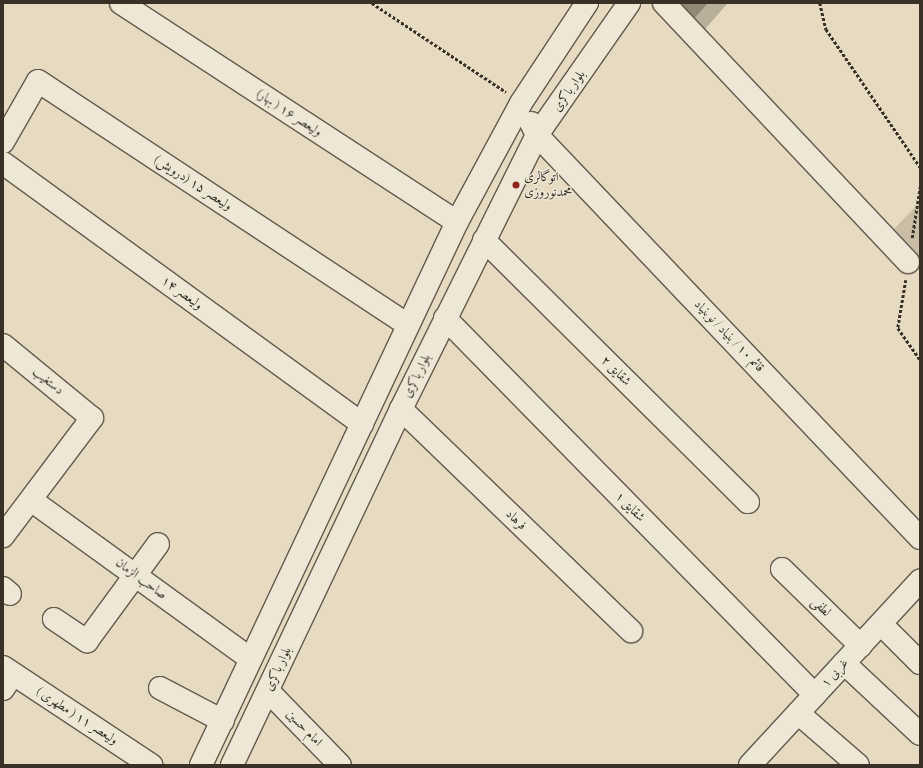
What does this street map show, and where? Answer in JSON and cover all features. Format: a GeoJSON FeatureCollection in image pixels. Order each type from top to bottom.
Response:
{"type":"FeatureCollection","features":[{"type":"Feature","properties":{"kind":"street","name":"ولیعصر ۱۶ ( بهار)"},"geometry":{"type":"LineString","coordinates":[[121,3],[457,222]]}},
{"type":"Feature","properties":{"kind":"street"},"geometry":{"type":"LineString","coordinates":[[201,765],[362,424],[407,324],[457,222],[521,102],[587,3]]}},
{"type":"Feature","properties":{"kind":"street","name":"بلوار باکری"},"geometry":{"type":"LineString","coordinates":[[232,765],[445,318],[537,135],[629,3]]}},
{"type":"Feature","properties":{"kind":"street"},"geometry":{"type":"LineString","coordinates":[[664,3],[908,262]]}},
{"type":"Feature","properties":{"kind":"street","name":"ولیعصر ۱۵ (درویش)"},"geometry":{"type":"LineString","coordinates":[[3,142],[38,81],[407,324]]}},
{"type":"Feature","properties":{"kind":"street","name":"قائم ۱۰ / بنیاد / نوبنیاد"},"geometry":{"type":"LineString","coordinates":[[521,102],[537,135],[920,538]]}},
{"type":"Feature","properties":{"kind":"street","name":"ولیعصر ۱۴"},"geometry":{"type":"LineString","coordinates":[[3,163],[362,424]]}},
{"type":"Feature","properties":{"kind":"street","name":"شقایق ۲"},"geometry":{"type":"LineString","coordinates":[[484,240],[748,502]]}},
{"type":"Feature","properties":{"kind":"street","name":"شقایق ۱"},"geometry":{"type":"LineString","coordinates":[[445,318],[816,695]]}},
{"type":"Feature","properties":{"kind":"street","name":"دستغیب"},"geometry":{"type":"LineString","coordinates":[[3,345],[92,418],[31,500]]}},
{"type":"Feature","properties":{"kind":"street","name":"فرهاد"},"geometry":{"type":"LineString","coordinates":[[401,409],[631,631]]}},
{"type":"Feature","properties":{"kind":"street"},"geometry":{"type":"LineString","coordinates":[[3,536],[31,500]]}},
{"type":"Feature","properties":{"kind":"street","name":"صاحب الزمان"},"geometry":{"type":"LineString","coordinates":[[31,500],[251,658]]}},
{"type":"Feature","properties":{"kind":"street"},"geometry":{"type":"LineString","coordinates":[[54,619],[87,642],[158,544]]}},
{"type":"Feature","properties":{"kind":"street","name":"لطفی"},"geometry":{"type":"LineString","coordinates":[[782,569],[861,646]]}},
{"type":"Feature","properties":{"kind":"street","name":"۱ غربی"},"geometry":{"type":"LineString","coordinates":[[750,765],[920,582]]}},
{"type":"Feature","properties":{"kind":"street"},"geometry":{"type":"LineString","coordinates":[[881,624],[920,663]]}},
{"type":"Feature","properties":{"kind":"street"},"geometry":{"type":"LineString","coordinates":[[844,663],[920,734]]}},
{"type":"Feature","properties":{"kind":"street","name":"ولیعصر ۱۱ ( مطهری )"},"geometry":{"type":"LineString","coordinates":[[6,677],[151,765]]}},
{"type":"Feature","properties":{"kind":"street"},"geometry":{"type":"LineString","coordinates":[[160,688],[222,721]]}},
{"type":"Feature","properties":{"kind":"street","name":"امام حسین"},"geometry":{"type":"LineString","coordinates":[[268,691],[340,765]]}},
{"type":"Feature","properties":{"kind":"street"},"geometry":{"type":"LineString","coordinates":[[798,713],[858,765]]}},
{"type":"Feature","properties":{"kind":"path"},"geometry":{"type":"LineString","coordinates":[[372,3],[521,102]]}},
{"type":"Feature","properties":{"kind":"path"},"geometry":{"type":"LineString","coordinates":[[820,3],[826,29],[920,167]]}},
{"type":"Feature","properties":{"kind":"shaded area"},"geometry":{"type":"Polygon","coordinates":[[[920,202],[920,260],[891,232],[920,202]]]}},
{"type":"Feature","properties":{"kind":"building"},"geometry":{"type":"Polygon","coordinates":[[[670,3],[708,3],[690,23],[670,3]]]}},
{"type":"Feature","properties":{"kind":"place","name":"اتوگالری محمدنوروزی"},"geometry":{"type":"Point","coordinates":[516,185]}}]}
